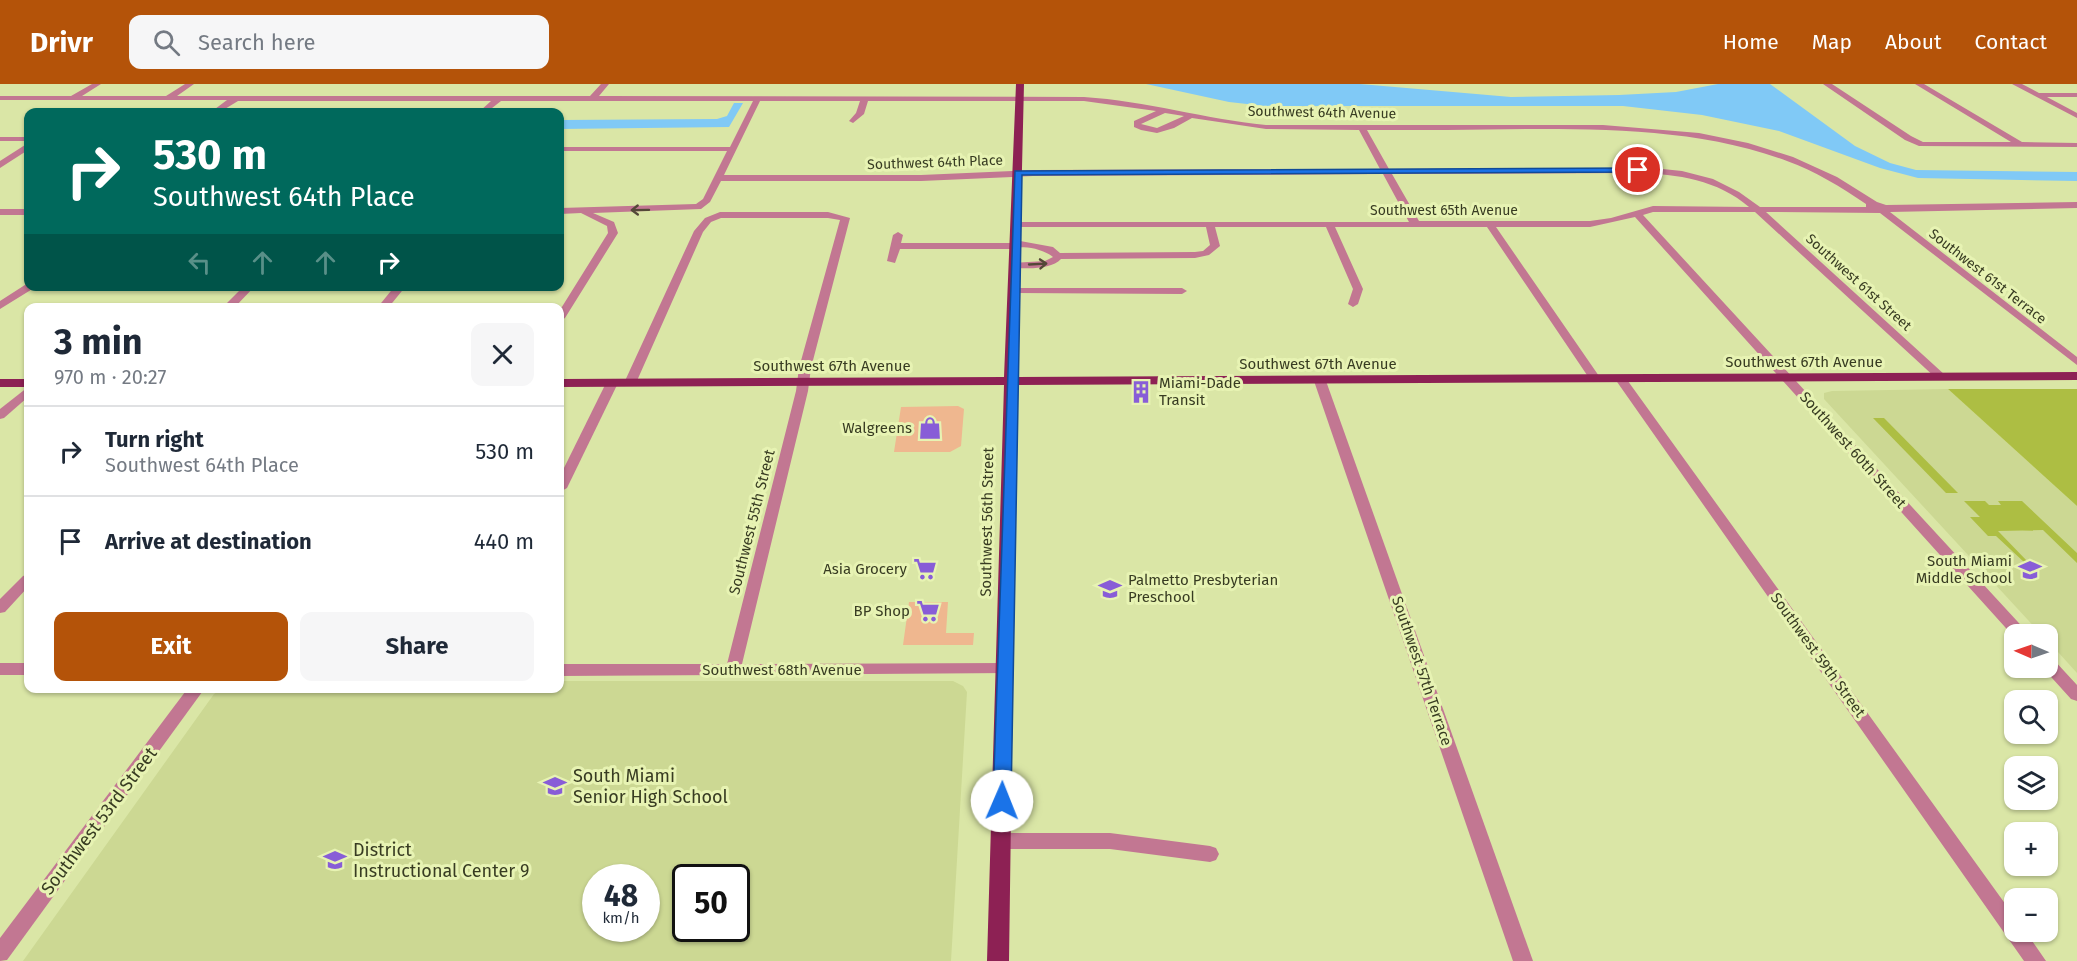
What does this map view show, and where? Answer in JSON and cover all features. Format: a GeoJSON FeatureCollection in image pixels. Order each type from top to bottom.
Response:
{"type":"FeatureCollection","features":[{"type":"Feature","properties":{"kind":"main road","name":"Southwest 56th Street"},"geometry":{"type":"LineString","coordinates":[[998,961],[1020,84]]}},
{"type":"Feature","properties":{"kind":"main road","name":"Southwest 67th Avenue"},"geometry":{"type":"LineString","coordinates":[[564,383],[2077,376]]}},
{"type":"Feature","properties":{"kind":"main road"},"geometry":{"type":"LineString","coordinates":[[0,383],[24,383]]}},
{"type":"Feature","properties":{"kind":"street"},"geometry":{"type":"LineString","coordinates":[[72,98],[97,84]]}},
{"type":"Feature","properties":{"kind":"street"},"geometry":{"type":"LineString","coordinates":[[168,98],[190,84]]}},
{"type":"Feature","properties":{"kind":"street"},"geometry":{"type":"LineString","coordinates":[[593,99],[605,84]]}},
{"type":"Feature","properties":{"kind":"street"},"geometry":{"type":"LineString","coordinates":[[1827,84],[1908,138],[1922,144],[2077,146]]}},
{"type":"Feature","properties":{"kind":"street"},"geometry":{"type":"LineString","coordinates":[[1919,84],[2023,146]]}},
{"type":"Feature","properties":{"kind":"street"},"geometry":{"type":"LineString","coordinates":[[2016,84],[2077,117]]}},
{"type":"Feature","properties":{"kind":"street"},"geometry":{"type":"LineString","coordinates":[[2037,95],[2077,94]]}},
{"type":"Feature","properties":{"kind":"street","name":"Southwest 64th Avenue"},"geometry":{"type":"LineString","coordinates":[[0,98],[1020,98],[1112,100],[1190,116],[1266,127],[1601,126],[1686,133],[1783,156],[1836,180],[1879,208]]}},
{"type":"Feature","properties":{"kind":"street"},"geometry":{"type":"LineString","coordinates":[[564,211],[698,207],[707,200],[758,98]]}},
{"type":"Feature","properties":{"kind":"street"},"geometry":{"type":"LineString","coordinates":[[221,108],[235,99]]}},
{"type":"Feature","properties":{"kind":"street"},"geometry":{"type":"LineString","coordinates":[[488,108],[498,99]]}},
{"type":"Feature","properties":{"kind":"street"},"geometry":{"type":"LineString","coordinates":[[853,121],[860,114],[866,99]]}},
{"type":"Feature","properties":{"kind":"street"},"geometry":{"type":"LineString","coordinates":[[1165,110],[1138,121],[1137,125],[1146,130],[1160,130],[1190,116]]}},
{"type":"Feature","properties":{"kind":"street"},"geometry":{"type":"LineString","coordinates":[[1361,127],[1415,223]]}},
{"type":"Feature","properties":{"kind":"street"},"geometry":{"type":"LineString","coordinates":[[0,139],[24,139]]}},
{"type":"Feature","properties":{"kind":"street"},"geometry":{"type":"LineString","coordinates":[[564,149],[733,149]]}},
{"type":"Feature","properties":{"kind":"street"},"geometry":{"type":"LineString","coordinates":[[0,165],[24,150]]}},
{"type":"Feature","properties":{"kind":"street","name":"Southwest 64th Place"},"geometry":{"type":"LineString","coordinates":[[718,178],[930,178],[1018,173],[1668,171],[1718,184],[1756,208]]}},
{"type":"Feature","properties":{"kind":"street","name":"Southwest 65th Avenue"},"geometry":{"type":"LineString","coordinates":[[1016,225],[1598,223],[1661,209],[2077,206]]}},
{"type":"Feature","properties":{"kind":"street","name":"Southwest 61st Street"},"geometry":{"type":"LineString","coordinates":[[1756,208],[1941,377]]}},
{"type":"Feature","properties":{"kind":"street","name":"Southwest 61st Terrace"},"geometry":{"type":"LineString","coordinates":[[1879,208],[2077,362]]}},
{"type":"Feature","properties":{"kind":"street"},"geometry":{"type":"LineString","coordinates":[[564,311],[613,230],[611,224],[602,219],[572,211]]}},
{"type":"Feature","properties":{"kind":"street"},"geometry":{"type":"LineString","coordinates":[[0,212],[24,212]]}},
{"type":"Feature","properties":{"kind":"street","name":"Southwest 60th Street"},"geometry":{"type":"LineString","coordinates":[[1636,213],[2012,624]]}},
{"type":"Feature","properties":{"kind":"street","name":"Southwest 55th Street"},"geometry":{"type":"LineString","coordinates":[[630,383],[699,231],[714,217],[727,214],[842,217],[846,222],[805,368],[733,670]]}},
{"type":"Feature","properties":{"kind":"street"},"geometry":{"type":"LineString","coordinates":[[1489,223],[1595,379]]}},
{"type":"Feature","properties":{"kind":"street"},"geometry":{"type":"LineString","coordinates":[[896,246],[1015,245],[1050,249],[1058,256],[1203,254],[1215,246],[1210,224]]}},
{"type":"Feature","properties":{"kind":"street"},"geometry":{"type":"LineString","coordinates":[[1329,224],[1358,289],[1353,304]]}},
{"type":"Feature","properties":{"kind":"street"},"geometry":{"type":"LineString","coordinates":[[892,261],[898,235]]}},
{"type":"Feature","properties":{"kind":"street"},"geometry":{"type":"LineString","coordinates":[[1014,264],[1046,264],[1056,260],[1058,256]]}},
{"type":"Feature","properties":{"kind":"street"},"geometry":{"type":"LineString","coordinates":[[0,306],[24,290]]}},
{"type":"Feature","properties":{"kind":"street"},"geometry":{"type":"LineString","coordinates":[[232,303],[245,291]]}},
{"type":"Feature","properties":{"kind":"street"},"geometry":{"type":"LineString","coordinates":[[386,303],[397,291]]}},
{"type":"Feature","properties":{"kind":"street"},"geometry":{"type":"LineString","coordinates":[[1014,291],[1182,291]]}},
{"type":"Feature","properties":{"kind":"street","name":"Southwest 59th Street"},"geometry":{"type":"LineString","coordinates":[[1621,379],[2004,916]]}},
{"type":"Feature","properties":{"kind":"street","name":"Southwest 57th Terrace"},"geometry":{"type":"LineString","coordinates":[[1320,381],[1523,961]]}},
{"type":"Feature","properties":{"kind":"street"},"geometry":{"type":"LineString","coordinates":[[564,481],[612,383]]}},
{"type":"Feature","properties":{"kind":"street"},"geometry":{"type":"LineString","coordinates":[[0,415],[24,394]]}},
{"type":"Feature","properties":{"kind":"street"},"geometry":{"type":"LineString","coordinates":[[0,608],[24,583]]}},
{"type":"Feature","properties":{"kind":"street"},"geometry":{"type":"LineString","coordinates":[[0,669],[24,669]]}},
{"type":"Feature","properties":{"kind":"street","name":"Southwest 68th Avenue"},"geometry":{"type":"LineString","coordinates":[[564,670],[1005,669]]}},
{"type":"Feature","properties":{"kind":"street"},"geometry":{"type":"LineString","coordinates":[[2058,674],[2077,695]]}},
{"type":"Feature","properties":{"kind":"street","name":"Southwest 53rd Street"},"geometry":{"type":"LineString","coordinates":[[0,954],[193,693]]}},
{"type":"Feature","properties":{"kind":"street"},"geometry":{"type":"LineString","coordinates":[[1001,841],[1110,842],[1210,854]]}},
{"type":"Feature","properties":{"kind":"street","name":"Southwest 59th Street"},"geometry":{"type":"LineString","coordinates":[[2023,942],[2036,961]]}},
{"type":"Feature","properties":{"kind":"shaded area","name":"South Miami Middle School"},"geometry":{"type":"Polygon","coordinates":[[[1948,389],[2077,506],[2077,673],[2058,652],[2058,624],[2032,624],[1824,399],[1824,393],[1948,389]]]}},
{"type":"Feature","properties":{"kind":"shaded area","name":"South Miami Senior High School"},"geometry":{"type":"Polygon","coordinates":[[[564,681],[953,681],[963,686],[967,692],[951,961],[23,961],[216,693],[564,693],[564,681]]]}},
{"type":"Feature","properties":{"kind":"green space"},"geometry":{"type":"Polygon","coordinates":[[[1948,389],[2077,389],[2077,506],[1948,389]]]}},
{"type":"Feature","properties":{"kind":"green space"},"geometry":{"type":"Polygon","coordinates":[[[1873,418],[1884,418],[1958,493],[1946,493],[1873,418]]]}},
{"type":"Feature","properties":{"kind":"green space"},"geometry":{"type":"Polygon","coordinates":[[[1964,501],[1985,501],[1989,505],[2001,505],[1998,501],[2022,501],[2077,553],[2077,563],[2043,530],[1998,531],[2029,563],[2025,563],[1996,536],[1988,536],[1970,517],[1980,517],[1964,501]]]}},
{"type":"Feature","properties":{"kind":"water"},"geometry":{"type":"Polygon","coordinates":[[[1146,84],[1360,84],[1511,97],[1619,95],[1676,92],[1718,84],[1770,84],[1855,146],[1890,163],[1916,170],[2077,172],[2077,181],[1918,178],[1880,168],[1779,131],[1702,115],[1623,106],[1265,106],[1229,102],[1146,84]]]}},
{"type":"Feature","properties":{"kind":"water"},"geometry":{"type":"Polygon","coordinates":[[[734,103],[743,103],[729,127],[564,129],[564,120],[717,119],[727,116],[734,103]]]}},
{"type":"Feature","properties":{"kind":"building","name":"Walgreens"},"geometry":{"type":"Polygon","coordinates":[[[958,406],[964,409],[961,446],[950,452],[894,452],[901,407],[958,406]]]}},
{"type":"Feature","properties":{"kind":"building"},"geometry":{"type":"Polygon","coordinates":[[[909,602],[948,602],[946,633],[974,633],[973,645],[903,645],[909,602]]]}},
{"type":"Feature","properties":{"kind":"place","name":"Miami-Dade Transit"},"geometry":{"type":"Point","coordinates":[1141,392]}},
{"type":"Feature","properties":{"kind":"place","name":"Walgreens"},"geometry":{"type":"Point","coordinates":[930,428]}},
{"type":"Feature","properties":{"kind":"place","name":"Asia Grocery"},"geometry":{"type":"Point","coordinates":[925,569]}},
{"type":"Feature","properties":{"kind":"place","name":"South Miami Middle School"},"geometry":{"type":"Point","coordinates":[2030,570]}},
{"type":"Feature","properties":{"kind":"place","name":"Palmetto Presbyterian Preschool"},"geometry":{"type":"Point","coordinates":[1110,589]}},
{"type":"Feature","properties":{"kind":"place","name":"BP Shop"},"geometry":{"type":"Point","coordinates":[928,611]}},
{"type":"Feature","properties":{"kind":"place","name":"South Miami Senior High School"},"geometry":{"type":"Point","coordinates":[555,786]}},
{"type":"Feature","properties":{"kind":"place","name":"District Instructional Center 9"},"geometry":{"type":"Point","coordinates":[335,860]}},
{"type":"Feature","properties":{"kind":"route"},"geometry":{"type":"LineString","coordinates":[[1002,801],[1010,399],[1018,173],[1638,170]]}}]}
